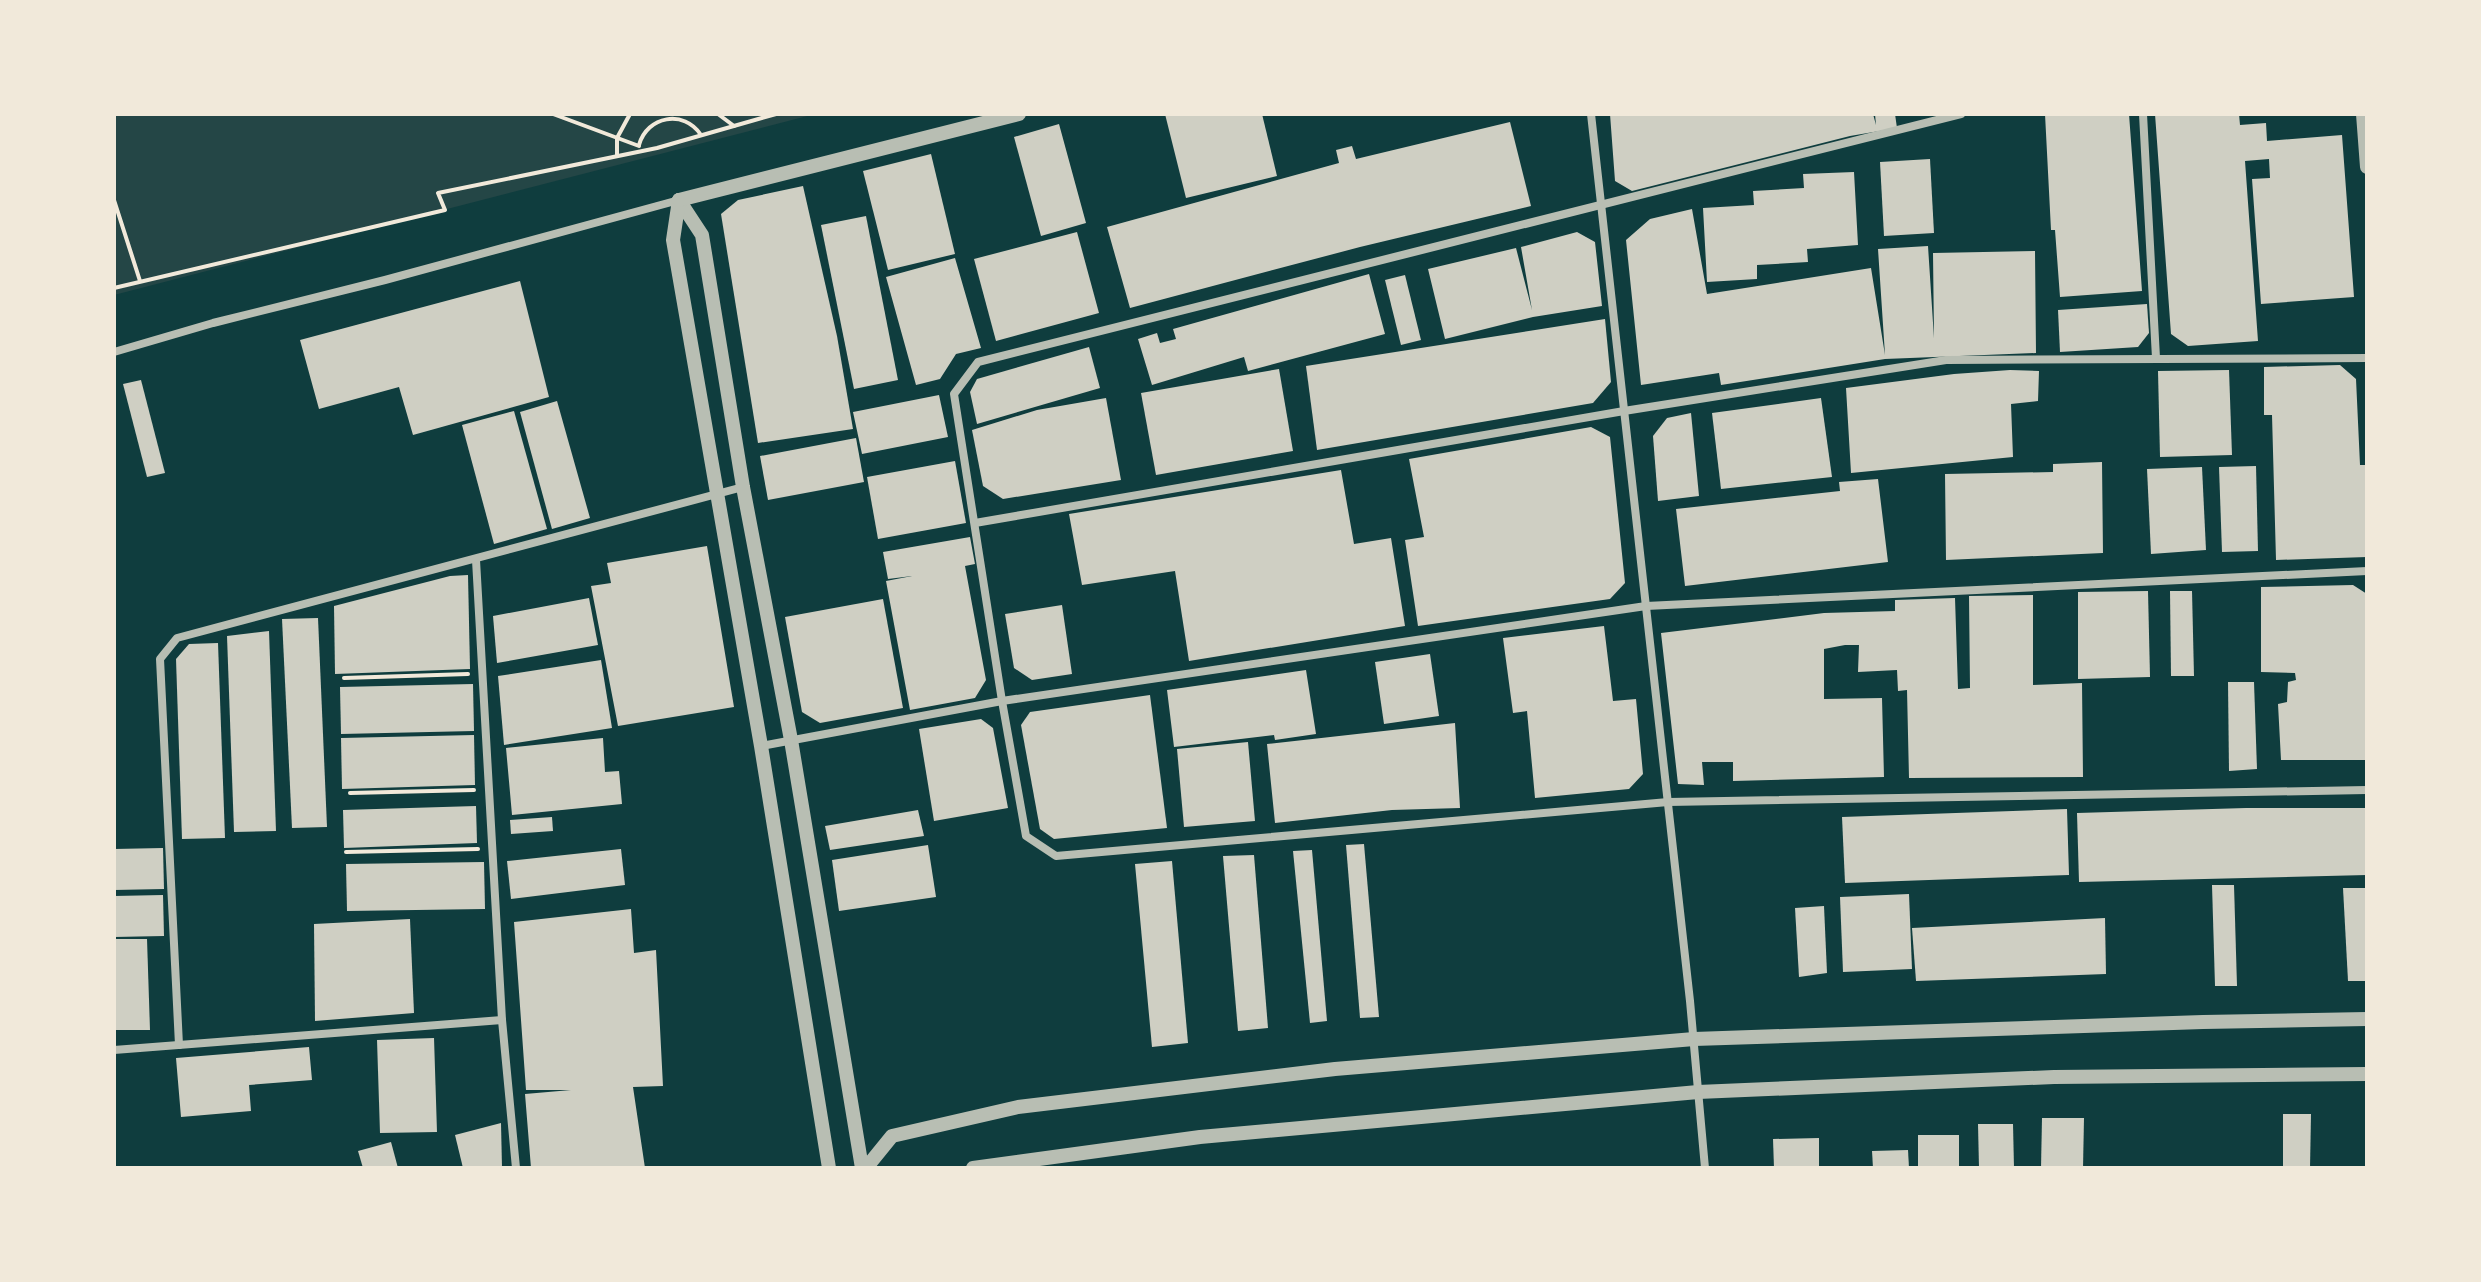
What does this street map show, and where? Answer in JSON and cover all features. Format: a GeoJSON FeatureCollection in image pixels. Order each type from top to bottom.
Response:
{"type":"FeatureCollection","features":[{"type":"Feature","properties":{"kind":"street"},"geometry":{"type":"LineString","coordinates":[[114,352],[679,200],[1019,114]]}},
{"type":"Feature","properties":{"kind":"street"},"geometry":{"type":"LineString","coordinates":[[1591,114],[1694,1039],[1705,1168]]}},
{"type":"Feature","properties":{"kind":"street"},"geometry":{"type":"LineString","coordinates":[[1961,114],[978,362],[954,394],[1026,836],[1056,856],[1668,802],[2367,790]]}},
{"type":"Feature","properties":{"kind":"street"},"geometry":{"type":"LineString","coordinates":[[2143,114],[2156,358]]}},
{"type":"Feature","properties":{"kind":"street"},"geometry":{"type":"LineString","coordinates":[[2363,114],[2367,167]]}},
{"type":"Feature","properties":{"kind":"street"},"geometry":{"type":"LineString","coordinates":[[679,200],[702,235],[743,487],[791,740],[864,1168]]}},
{"type":"Feature","properties":{"kind":"street"},"geometry":{"type":"LineString","coordinates":[[679,200],[673,240],[761,746],[829,1168]]}},
{"type":"Feature","properties":{"kind":"street"},"geometry":{"type":"LineString","coordinates":[[975,523],[1624,411],[1946,360],[2367,358]]}},
{"type":"Feature","properties":{"kind":"street"},"geometry":{"type":"LineString","coordinates":[[179,1045],[160,659],[177,638],[743,487]]}},
{"type":"Feature","properties":{"kind":"street"},"geometry":{"type":"LineString","coordinates":[[476,560],[502,1020],[516,1168]]}},
{"type":"Feature","properties":{"kind":"street"},"geometry":{"type":"LineString","coordinates":[[761,746],[1002,701],[1646,606],[2367,571]]}},
{"type":"Feature","properties":{"kind":"street"},"geometry":{"type":"LineString","coordinates":[[864,1168],[892,1136],[1018,1107],[1335,1069],[1694,1039],[2367,1019]]}},
{"type":"Feature","properties":{"kind":"street"},"geometry":{"type":"LineString","coordinates":[[114,1050],[502,1020]]}},
{"type":"Feature","properties":{"kind":"street"},"geometry":{"type":"LineString","coordinates":[[973,1168],[1200,1137],[1698,1092],[2054,1077],[2367,1074]]}},
{"type":"Feature","properties":{"kind":"path"},"geometry":{"type":"LineString","coordinates":[[553,114],[639,149]]}},
{"type":"Feature","properties":{"kind":"path"},"geometry":{"type":"LineString","coordinates":[[617,156],[617,138],[630,114]]}},
{"type":"Feature","properties":{"kind":"path"},"geometry":{"type":"LineString","coordinates":[[687,122],[691,114]]}},
{"type":"Feature","properties":{"kind":"path"},"geometry":{"type":"LineString","coordinates":[[718,114],[734,126]]}},
{"type":"Feature","properties":{"kind":"path"},"geometry":{"type":"LineString","coordinates":[[114,288],[445,210],[438,193],[617,156],[776,114]]}},
{"type":"Feature","properties":{"kind":"path"},"geometry":{"type":"LineString","coordinates":[[639,149],[643,133],[652,123],[664,119],[687,122],[701,135]]}},
{"type":"Feature","properties":{"kind":"path"},"geometry":{"type":"LineString","coordinates":[[114,200],[140,281]]}},
{"type":"Feature","properties":{"kind":"path"},"geometry":{"type":"LineString","coordinates":[[344,678],[483,674]]}},
{"type":"Feature","properties":{"kind":"path"},"geometry":{"type":"LineString","coordinates":[[350,793],[489,790]]}},
{"type":"Feature","properties":{"kind":"path"},"geometry":{"type":"LineString","coordinates":[[346,852],[493,849]]}},
{"type":"Feature","properties":{"kind":"shaded area"},"geometry":{"type":"Polygon","coordinates":[[[114,114],[815,114],[114,295],[114,114]]]}},
{"type":"Feature","properties":{"kind":"building"},"geometry":{"type":"Polygon","coordinates":[[[1165,114],[1262,114],[1277,176],[1186,198],[1165,114]]]}},
{"type":"Feature","properties":{"kind":"building"},"geometry":{"type":"Polygon","coordinates":[[[1610,114],[1873,114],[1876,125],[1875,114],[1895,114],[1897,128],[1850,136],[1632,191],[1615,181],[1610,114]]]}},
{"type":"Feature","properties":{"kind":"building"},"geometry":{"type":"Polygon","coordinates":[[[2045,114],[2129,114],[2142,291],[2060,297],[2055,230],[2051,230],[2045,114]]]}},
{"type":"Feature","properties":{"kind":"building"},"geometry":{"type":"Polygon","coordinates":[[[2155,114],[2239,114],[2240,125],[2266,123],[2267,141],[2342,135],[2354,297],[2261,304],[2252,179],[2270,178],[2269,159],[2245,161],[2258,341],[2188,346],[2171,334],[2155,114]]]}},
{"type":"Feature","properties":{"kind":"building"},"geometry":{"type":"Polygon","coordinates":[[[1510,122],[1531,206],[1360,247],[1130,308],[1107,227],[1339,163],[1336,150],[1352,146],[1356,159],[1510,122]]]}},
{"type":"Feature","properties":{"kind":"building"},"geometry":{"type":"Polygon","coordinates":[[[1059,124],[1086,223],[1041,236],[1014,137],[1059,124]]]}},
{"type":"Feature","properties":{"kind":"building"},"geometry":{"type":"Polygon","coordinates":[[[931,154],[955,254],[888,270],[863,171],[931,154]]]}},
{"type":"Feature","properties":{"kind":"building"},"geometry":{"type":"Polygon","coordinates":[[[1930,159],[1934,233],[1884,236],[1880,162],[1930,159]]]}},
{"type":"Feature","properties":{"kind":"building"},"geometry":{"type":"Polygon","coordinates":[[[1854,172],[1858,245],[1807,249],[1808,262],[1757,265],[1757,279],[1707,282],[1703,208],[1754,205],[1753,191],[1804,188],[1803,174],[1854,172]]]}},
{"type":"Feature","properties":{"kind":"building"},"geometry":{"type":"Polygon","coordinates":[[[803,186],[837,336],[853,429],[758,443],[721,214],[738,200],[803,186]]]}},
{"type":"Feature","properties":{"kind":"building"},"geometry":{"type":"Polygon","coordinates":[[[1692,209],[1707,294],[1871,268],[1885,355],[1878,249],[1928,246],[1934,338],[1933,253],[2035,251],[2036,353],[1885,359],[1721,385],[1719,373],[1641,385],[1626,240],[1650,219],[1692,209]]]}},
{"type":"Feature","properties":{"kind":"building"},"geometry":{"type":"Polygon","coordinates":[[[866,216],[898,380],[854,389],[821,225],[866,216]]]}},
{"type":"Feature","properties":{"kind":"building"},"geometry":{"type":"Polygon","coordinates":[[[1077,232],[1099,313],[996,341],[974,259],[1077,232]]]}},
{"type":"Feature","properties":{"kind":"building"},"geometry":{"type":"Polygon","coordinates":[[[1577,232],[1595,242],[1602,306],[1533,317],[1445,339],[1428,269],[1516,248],[1532,310],[1521,247],[1577,232]]]}},
{"type":"Feature","properties":{"kind":"building"},"geometry":{"type":"Polygon","coordinates":[[[955,258],[981,348],[956,354],[940,379],[916,385],[886,277],[955,258]]]}},
{"type":"Feature","properties":{"kind":"building"},"geometry":{"type":"Polygon","coordinates":[[[1369,274],[1385,334],[1248,371],[1244,357],[1152,385],[1138,339],[1157,333],[1160,343],[1176,339],[1173,329],[1369,274]]]}},
{"type":"Feature","properties":{"kind":"building"},"geometry":{"type":"Polygon","coordinates":[[[1405,275],[1421,340],[1401,345],[1385,280],[1405,275]]]}},
{"type":"Feature","properties":{"kind":"building"},"geometry":{"type":"Polygon","coordinates":[[[520,281],[549,397],[413,435],[399,387],[319,409],[300,340],[520,281]]]}},
{"type":"Feature","properties":{"kind":"building"},"geometry":{"type":"Polygon","coordinates":[[[2147,304],[2149,333],[2138,347],[2060,352],[2058,310],[2147,304]]]}},
{"type":"Feature","properties":{"kind":"building"},"geometry":{"type":"Polygon","coordinates":[[[1605,319],[1611,382],[1593,403],[1317,450],[1306,366],[1605,319]]]}},
{"type":"Feature","properties":{"kind":"building"},"geometry":{"type":"Polygon","coordinates":[[[1089,347],[1100,388],[977,424],[970,392],[977,379],[1089,347]]]}},
{"type":"Feature","properties":{"kind":"building"},"geometry":{"type":"Polygon","coordinates":[[[2340,365],[2356,379],[2360,465],[2367,465],[2367,557],[2276,560],[2272,415],[2264,415],[2264,367],[2340,365]]]}},
{"type":"Feature","properties":{"kind":"building"},"geometry":{"type":"Polygon","coordinates":[[[1279,369],[1293,451],[1156,475],[1141,393],[1279,369]]]}},
{"type":"Feature","properties":{"kind":"building"},"geometry":{"type":"Polygon","coordinates":[[[2010,370],[2039,371],[2038,401],[2011,404],[2013,457],[1851,473],[1846,388],[2010,370]]]}},
{"type":"Feature","properties":{"kind":"building"},"geometry":{"type":"Polygon","coordinates":[[[2229,370],[2232,455],[2160,457],[2158,371],[2229,370]]]}},
{"type":"Feature","properties":{"kind":"building"},"geometry":{"type":"Polygon","coordinates":[[[141,380],[165,473],[147,477],[123,384],[141,380]]]}},
{"type":"Feature","properties":{"kind":"building"},"geometry":{"type":"Polygon","coordinates":[[[939,395],[948,437],[862,454],[853,412],[939,395]]]}},
{"type":"Feature","properties":{"kind":"building"},"geometry":{"type":"Polygon","coordinates":[[[1106,398],[1121,480],[1003,499],[983,486],[972,430],[1037,410],[1106,398]]]}},
{"type":"Feature","properties":{"kind":"building"},"geometry":{"type":"Polygon","coordinates":[[[1821,398],[1832,477],[1721,489],[1712,413],[1821,398]]]}},
{"type":"Feature","properties":{"kind":"building"},"geometry":{"type":"Polygon","coordinates":[[[557,401],[590,518],[552,529],[520,412],[557,401]]]}},
{"type":"Feature","properties":{"kind":"building"},"geometry":{"type":"Polygon","coordinates":[[[514,411],[547,529],[494,544],[462,425],[514,411]]]}},
{"type":"Feature","properties":{"kind":"building"},"geometry":{"type":"Polygon","coordinates":[[[1691,413],[1699,496],[1658,501],[1653,436],[1667,418],[1691,413]]]}},
{"type":"Feature","properties":{"kind":"building"},"geometry":{"type":"Polygon","coordinates":[[[1591,427],[1610,437],[1625,583],[1610,599],[1418,626],[1405,540],[1424,537],[1409,459],[1591,427]]]}},
{"type":"Feature","properties":{"kind":"building"},"geometry":{"type":"Polygon","coordinates":[[[856,438],[864,482],[768,500],[760,456],[856,438]]]}},
{"type":"Feature","properties":{"kind":"building"},"geometry":{"type":"Polygon","coordinates":[[[955,461],[966,523],[878,539],[867,477],[955,461]]]}},
{"type":"Feature","properties":{"kind":"building"},"geometry":{"type":"Polygon","coordinates":[[[2102,462],[2103,553],[1946,560],[1945,474],[2053,472],[2053,464],[2102,462]]]}},
{"type":"Feature","properties":{"kind":"building"},"geometry":{"type":"Polygon","coordinates":[[[2256,466],[2258,551],[2222,552],[2219,467],[2256,466]]]}},
{"type":"Feature","properties":{"kind":"building"},"geometry":{"type":"Polygon","coordinates":[[[2202,467],[2206,550],[2151,554],[2147,469],[2202,467]]]}},
{"type":"Feature","properties":{"kind":"building"},"geometry":{"type":"Polygon","coordinates":[[[1341,470],[1354,544],[1391,538],[1405,626],[1189,661],[1175,571],[1082,585],[1069,514],[1341,470]]]}},
{"type":"Feature","properties":{"kind":"building"},"geometry":{"type":"Polygon","coordinates":[[[1878,479],[1888,562],[1685,586],[1676,509],[1840,491],[1839,482],[1878,479]]]}},
{"type":"Feature","properties":{"kind":"building"},"geometry":{"type":"Polygon","coordinates":[[[970,537],[975,564],[965,566],[986,680],[975,698],[910,710],[886,581],[912,576],[888,579],[883,552],[970,537]]]}},
{"type":"Feature","properties":{"kind":"building"},"geometry":{"type":"Polygon","coordinates":[[[707,546],[734,707],[618,726],[591,586],[611,583],[607,563],[707,546]]]}},
{"type":"Feature","properties":{"kind":"building"},"geometry":{"type":"Polygon","coordinates":[[[468,575],[470,669],[335,674],[334,606],[450,576],[468,575]]]}},
{"type":"Feature","properties":{"kind":"building"},"geometry":{"type":"Polygon","coordinates":[[[2353,585],[2367,594],[2367,760],[2281,760],[2278,704],[2287,702],[2288,682],[2296,680],[2295,673],[2261,672],[2261,587],[2353,585]]]}},
{"type":"Feature","properties":{"kind":"building"},"geometry":{"type":"Polygon","coordinates":[[[2148,591],[2150,677],[2078,679],[2078,592],[2148,591]]]}},
{"type":"Feature","properties":{"kind":"building"},"geometry":{"type":"Polygon","coordinates":[[[2170,591],[2192,591],[2194,676],[2171,676],[2170,591]]]}},
{"type":"Feature","properties":{"kind":"building"},"geometry":{"type":"Polygon","coordinates":[[[2033,595],[2033,685],[2082,683],[2083,777],[1909,778],[1907,690],[1898,691],[1897,670],[1858,672],[1859,645],[1845,645],[1824,649],[1824,699],[1882,698],[1884,777],[1733,781],[1733,762],[1702,762],[1704,785],[1678,784],[1661,633],[1824,613],[1895,611],[1895,600],[1955,598],[1958,689],[1970,688],[1969,596],[2033,595]]]}},
{"type":"Feature","properties":{"kind":"building"},"geometry":{"type":"Polygon","coordinates":[[[589,598],[598,645],[497,663],[493,616],[589,598]]]}},
{"type":"Feature","properties":{"kind":"building"},"geometry":{"type":"Polygon","coordinates":[[[883,599],[903,708],[820,723],[802,712],[785,617],[883,599]]]}},
{"type":"Feature","properties":{"kind":"building"},"geometry":{"type":"Polygon","coordinates":[[[1062,605],[1072,674],[1032,680],[1014,668],[1005,614],[1062,605]]]}},
{"type":"Feature","properties":{"kind":"building"},"geometry":{"type":"Polygon","coordinates":[[[318,618],[327,827],[292,828],[282,619],[318,618]]]}},
{"type":"Feature","properties":{"kind":"building"},"geometry":{"type":"Polygon","coordinates":[[[1604,626],[1613,701],[1636,699],[1643,774],[1629,789],[1535,798],[1527,711],[1513,713],[1503,638],[1604,626]]]}},
{"type":"Feature","properties":{"kind":"building"},"geometry":{"type":"Polygon","coordinates":[[[269,631],[276,831],[234,832],[227,636],[269,631]]]}},
{"type":"Feature","properties":{"kind":"building"},"geometry":{"type":"Polygon","coordinates":[[[218,643],[225,838],[182,839],[176,659],[189,644],[218,643]]]}},
{"type":"Feature","properties":{"kind":"building"},"geometry":{"type":"Polygon","coordinates":[[[1430,654],[1439,716],[1384,724],[1375,662],[1430,654]]]}},
{"type":"Feature","properties":{"kind":"building"},"geometry":{"type":"Polygon","coordinates":[[[601,660],[612,728],[504,745],[498,676],[601,660]]]}},
{"type":"Feature","properties":{"kind":"building"},"geometry":{"type":"Polygon","coordinates":[[[1306,670],[1316,734],[1275,740],[1274,735],[1174,747],[1167,690],[1306,670]]]}},
{"type":"Feature","properties":{"kind":"building"},"geometry":{"type":"Polygon","coordinates":[[[2228,682],[2254,682],[2257,769],[2229,771],[2228,682]]]}},
{"type":"Feature","properties":{"kind":"building"},"geometry":{"type":"Polygon","coordinates":[[[473,684],[474,731],[341,734],[340,687],[473,684]]]}},
{"type":"Feature","properties":{"kind":"building"},"geometry":{"type":"Polygon","coordinates":[[[1150,695],[1167,828],[1054,839],[1040,829],[1021,725],[1030,712],[1150,695]]]}},
{"type":"Feature","properties":{"kind":"building"},"geometry":{"type":"Polygon","coordinates":[[[981,719],[993,728],[1008,808],[934,821],[919,729],[981,719]]]}},
{"type":"Feature","properties":{"kind":"building"},"geometry":{"type":"Polygon","coordinates":[[[1455,723],[1460,808],[1392,810],[1275,823],[1267,744],[1455,723]]]}},
{"type":"Feature","properties":{"kind":"building"},"geometry":{"type":"Polygon","coordinates":[[[474,735],[475,785],[342,789],[341,738],[474,735]]]}},
{"type":"Feature","properties":{"kind":"building"},"geometry":{"type":"Polygon","coordinates":[[[603,738],[605,772],[619,771],[622,804],[512,815],[506,748],[603,738]]]}},
{"type":"Feature","properties":{"kind":"building"},"geometry":{"type":"Polygon","coordinates":[[[1248,742],[1255,821],[1184,827],[1177,749],[1248,742]]]}},
{"type":"Feature","properties":{"kind":"building"},"geometry":{"type":"Polygon","coordinates":[[[476,806],[477,843],[344,848],[343,810],[476,806]]]}},
{"type":"Feature","properties":{"kind":"building"},"geometry":{"type":"Polygon","coordinates":[[[2367,808],[2367,875],[2079,882],[2077,813],[2367,808]]]}},
{"type":"Feature","properties":{"kind":"building"},"geometry":{"type":"Polygon","coordinates":[[[2067,809],[2069,875],[1845,883],[1842,817],[2067,809]]]}},
{"type":"Feature","properties":{"kind":"building"},"geometry":{"type":"Polygon","coordinates":[[[918,810],[924,836],[830,850],[825,826],[918,810]]]}},
{"type":"Feature","properties":{"kind":"building"},"geometry":{"type":"Polygon","coordinates":[[[552,817],[553,831],[511,834],[510,820],[552,817]]]}},
{"type":"Feature","properties":{"kind":"building"},"geometry":{"type":"Polygon","coordinates":[[[1364,844],[1379,1017],[1360,1018],[1346,845],[1364,844]]]}},
{"type":"Feature","properties":{"kind":"building"},"geometry":{"type":"Polygon","coordinates":[[[928,845],[936,897],[839,911],[832,860],[928,845]]]}},
{"type":"Feature","properties":{"kind":"building"},"geometry":{"type":"Polygon","coordinates":[[[163,848],[164,889],[114,890],[114,849],[163,848]]]}},
{"type":"Feature","properties":{"kind":"building"},"geometry":{"type":"Polygon","coordinates":[[[621,849],[625,885],[511,899],[507,861],[621,849]]]}},
{"type":"Feature","properties":{"kind":"building"},"geometry":{"type":"Polygon","coordinates":[[[1312,850],[1327,1021],[1310,1023],[1293,851],[1312,850]]]}},
{"type":"Feature","properties":{"kind":"building"},"geometry":{"type":"Polygon","coordinates":[[[1254,855],[1268,1028],[1238,1031],[1223,856],[1254,855]]]}},
{"type":"Feature","properties":{"kind":"building"},"geometry":{"type":"Polygon","coordinates":[[[1172,861],[1188,1043],[1152,1047],[1135,864],[1172,861]]]}},
{"type":"Feature","properties":{"kind":"building"},"geometry":{"type":"Polygon","coordinates":[[[484,862],[485,909],[347,911],[346,864],[484,862]]]}},
{"type":"Feature","properties":{"kind":"building"},"geometry":{"type":"Polygon","coordinates":[[[2212,885],[2234,885],[2237,986],[2215,986],[2212,885]]]}},
{"type":"Feature","properties":{"kind":"building"},"geometry":{"type":"Polygon","coordinates":[[[2343,888],[2367,888],[2367,981],[2348,981],[2343,888]]]}},
{"type":"Feature","properties":{"kind":"building"},"geometry":{"type":"Polygon","coordinates":[[[1909,894],[1912,969],[1843,972],[1840,897],[1909,894]]]}},
{"type":"Feature","properties":{"kind":"building"},"geometry":{"type":"Polygon","coordinates":[[[163,895],[164,936],[114,937],[114,896],[163,895]]]}},
{"type":"Feature","properties":{"kind":"building"},"geometry":{"type":"Polygon","coordinates":[[[1824,906],[1827,973],[1799,977],[1795,908],[1824,906]]]}},
{"type":"Feature","properties":{"kind":"building"},"geometry":{"type":"Polygon","coordinates":[[[631,909],[634,953],[656,950],[663,1086],[633,1087],[645,1168],[531,1168],[525,1094],[571,1090],[526,1090],[514,922],[631,909]]]}},
{"type":"Feature","properties":{"kind":"building"},"geometry":{"type":"Polygon","coordinates":[[[2105,918],[2106,974],[1916,981],[1912,928],[2105,918]]]}},
{"type":"Feature","properties":{"kind":"building"},"geometry":{"type":"Polygon","coordinates":[[[410,919],[414,1013],[315,1021],[314,924],[410,919]]]}},
{"type":"Feature","properties":{"kind":"building"},"geometry":{"type":"Polygon","coordinates":[[[114,939],[147,939],[150,1030],[114,1030],[114,939]]]}},
{"type":"Feature","properties":{"kind":"building"},"geometry":{"type":"Polygon","coordinates":[[[434,1038],[437,1132],[380,1133],[377,1040],[434,1038]]]}},
{"type":"Feature","properties":{"kind":"building"},"geometry":{"type":"Polygon","coordinates":[[[309,1047],[312,1080],[249,1085],[251,1111],[181,1117],[176,1058],[309,1047]]]}},
{"type":"Feature","properties":{"kind":"building"},"geometry":{"type":"Polygon","coordinates":[[[2283,1114],[2311,1114],[2310,1168],[2283,1168],[2283,1114]]]}},
{"type":"Feature","properties":{"kind":"building"},"geometry":{"type":"Polygon","coordinates":[[[2042,1118],[2084,1118],[2083,1168],[2041,1168],[2042,1118]]]}},
{"type":"Feature","properties":{"kind":"building"},"geometry":{"type":"Polygon","coordinates":[[[501,1123],[502,1168],[463,1168],[455,1135],[501,1123]]]}},
{"type":"Feature","properties":{"kind":"building"},"geometry":{"type":"Polygon","coordinates":[[[1978,1124],[2013,1124],[2014,1168],[1979,1168],[1978,1124]]]}},
{"type":"Feature","properties":{"kind":"building"},"geometry":{"type":"Polygon","coordinates":[[[1918,1135],[1959,1135],[1959,1168],[1918,1168],[1918,1135]]]}},
{"type":"Feature","properties":{"kind":"building"},"geometry":{"type":"Polygon","coordinates":[[[1819,1138],[1819,1168],[1774,1168],[1773,1139],[1819,1138]]]}},
{"type":"Feature","properties":{"kind":"building"},"geometry":{"type":"Polygon","coordinates":[[[391,1142],[398,1168],[363,1168],[358,1151],[391,1142]]]}},
{"type":"Feature","properties":{"kind":"building"},"geometry":{"type":"Polygon","coordinates":[[[1908,1150],[1909,1168],[1873,1168],[1872,1151],[1908,1150]]]}}]}
